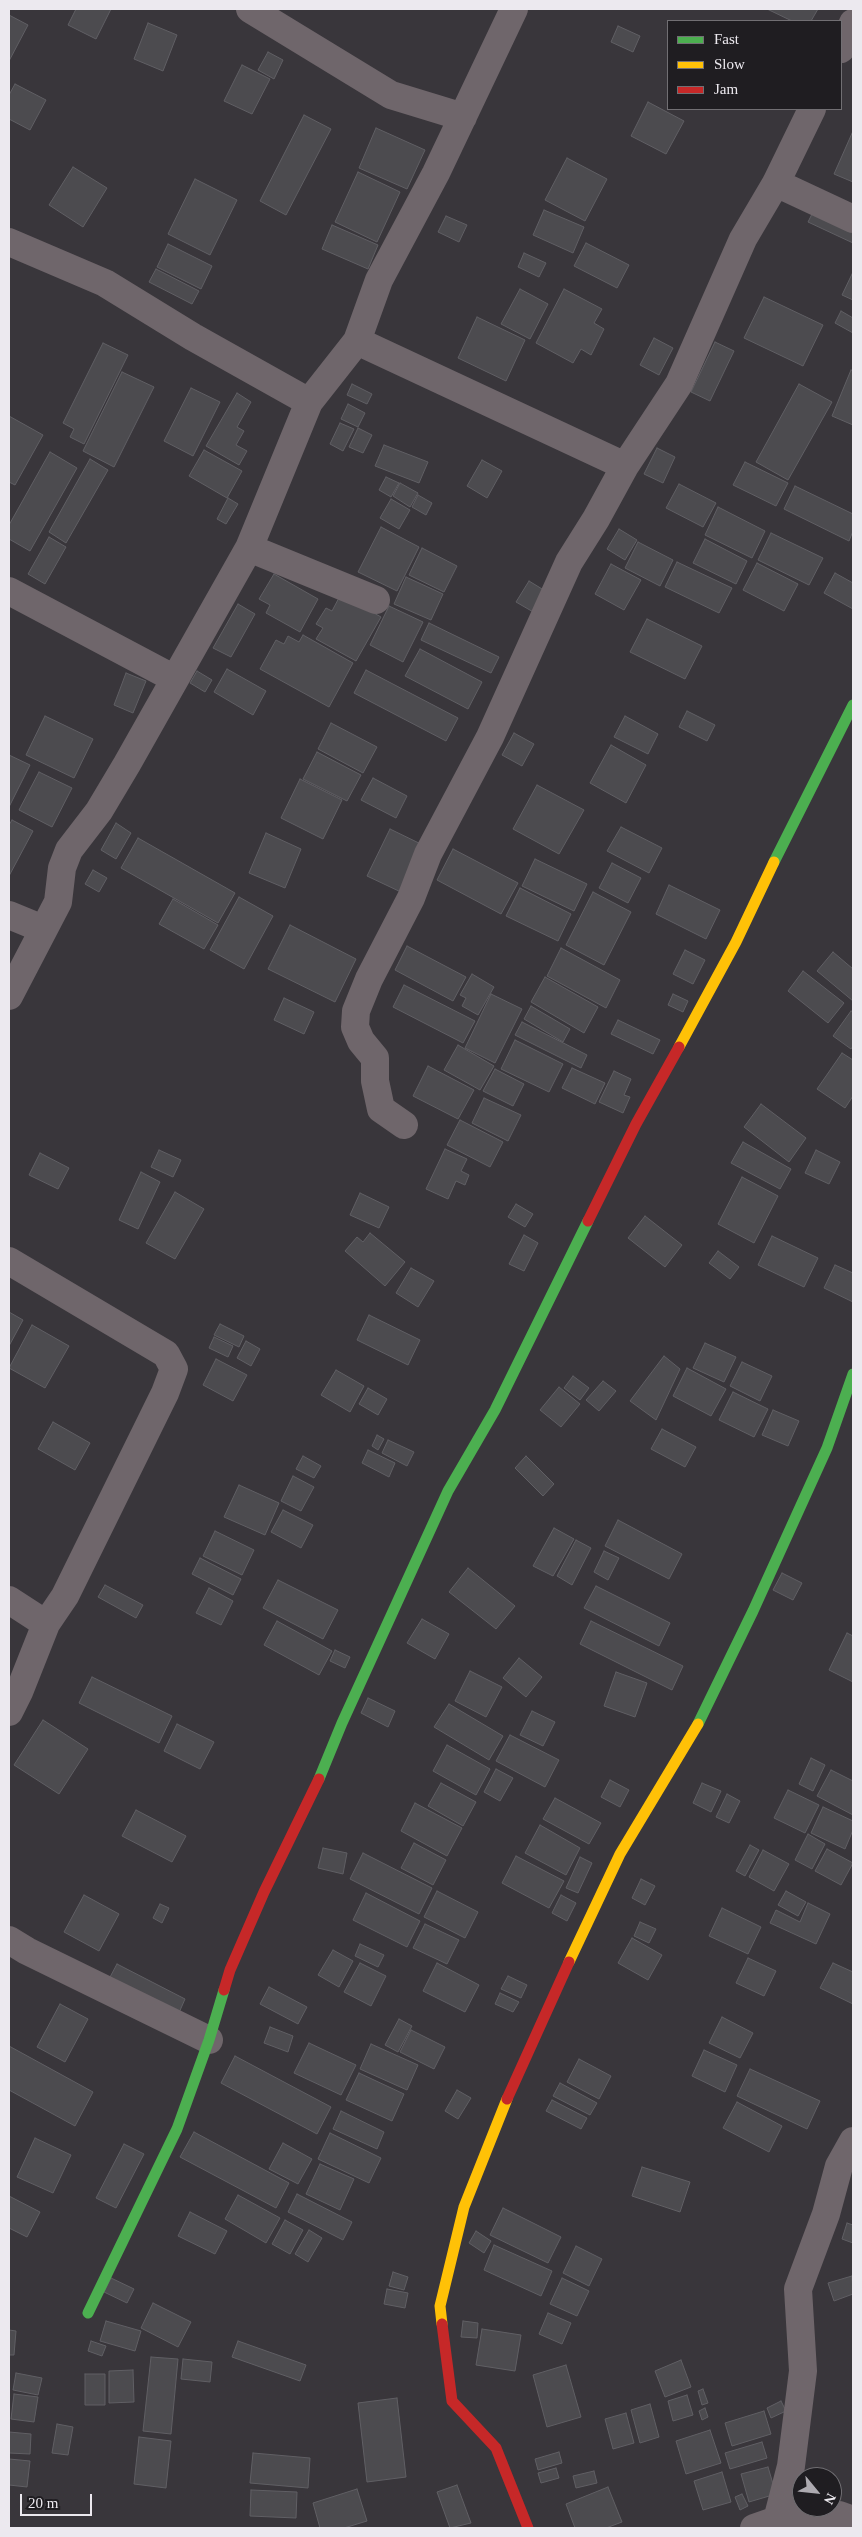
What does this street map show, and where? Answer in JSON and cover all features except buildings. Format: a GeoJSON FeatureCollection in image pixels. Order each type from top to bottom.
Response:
{"type":"FeatureCollection","features":[{"type":"Feature","properties":{"kind":"street"},"geometry":{"type":"LineString","coordinates":[[250,9],[391,95],[463,117]]}},
{"type":"Feature","properties":{"kind":"street"},"geometry":{"type":"LineString","coordinates":[[9,996],[58,902],[62,868],[69,850],[99,811],[249,548],[309,402],[357,342],[379,280],[463,117],[514,9]]}},
{"type":"Feature","properties":{"kind":"street"},"geometry":{"type":"LineString","coordinates":[[842,47],[853,23]]}},
{"type":"Feature","properties":{"kind":"street"},"geometry":{"type":"LineString","coordinates":[[404,1125],[381,1109],[375,1081],[375,1058],[361,1041],[355,1027],[356,1011],[369,979],[411,898],[428,854],[490,737],[569,562],[596,519],[625,466],[679,384],[743,239],[776,183],[812,110]]}},
{"type":"Feature","properties":{"kind":"street"},"geometry":{"type":"LineString","coordinates":[[776,183],[853,219]]}},
{"type":"Feature","properties":{"kind":"street"},"geometry":{"type":"LineString","coordinates":[[9,242],[105,284],[193,337],[309,402]]}},
{"type":"Feature","properties":{"kind":"street"},"geometry":{"type":"LineString","coordinates":[[357,342],[625,466]]}},
{"type":"Feature","properties":{"kind":"street"},"geometry":{"type":"LineString","coordinates":[[249,548],[376,600]]}},
{"type":"Feature","properties":{"kind":"street"},"geometry":{"type":"LineString","coordinates":[[9,591],[175,679]]}},
{"type":"Feature","properties":{"kind":"street"},"geometry":{"type":"LineString","coordinates":[[88,2313],[177,2129],[209,2040],[230,1970],[264,1892],[310,1802],[342,1723],[448,1491],[495,1410],[636,1124],[736,942],[804,800],[853,705]]}},
{"type":"Feature","properties":{"kind":"street"},"geometry":{"type":"LineString","coordinates":[[9,915],[43,930]]}},
{"type":"Feature","properties":{"kind":"street"},"geometry":{"type":"LineString","coordinates":[[9,1261],[166,1354],[174,1369],[165,1393],[65,1596],[46,1624],[20,1692],[9,1712]]}},
{"type":"Feature","properties":{"kind":"street"},"geometry":{"type":"LineString","coordinates":[[528,2528],[496,2448],[452,2400],[440,2306],[464,2207],[500,2115],[620,1854],[691,1738],[753,1611],[827,1448],[853,1374]]}},
{"type":"Feature","properties":{"kind":"street"},"geometry":{"type":"LineString","coordinates":[[9,1600],[46,1624]]}},
{"type":"Feature","properties":{"kind":"street"},"geometry":{"type":"LineString","coordinates":[[9,1940],[27,1951],[209,2040]]}},
{"type":"Feature","properties":{"kind":"street"},"geometry":{"type":"LineString","coordinates":[[765,2524],[791,2466],[803,2371],[798,2289],[826,2214],[840,2166],[853,2141]]}},
{"type":"Feature","properties":{"kind":"street"},"geometry":{"type":"LineString","coordinates":[[765,2524],[813,2514],[839,2515],[853,2520]]}},
{"type":"Feature","properties":{"kind":"traffic: fast"},"geometry":{"type":"LineString","coordinates":[[774,862],[853,705]]}},
{"type":"Feature","properties":{"kind":"traffic: fast"},"geometry":{"type":"LineString","coordinates":[[319,1779],[342,1723],[448,1491],[495,1410],[588,1221]]}},
{"type":"Feature","properties":{"kind":"traffic: fast"},"geometry":{"type":"LineString","coordinates":[[698,1724],[753,1611],[827,1448],[853,1374]]}},
{"type":"Feature","properties":{"kind":"traffic: fast"},"geometry":{"type":"LineString","coordinates":[[88,2313],[177,2129],[209,2040],[224,1990]]}},
{"type":"Feature","properties":{"kind":"traffic: slow"},"geometry":{"type":"LineString","coordinates":[[679,1047],[736,942],[774,862]]}},
{"type":"Feature","properties":{"kind":"traffic: slow"},"geometry":{"type":"LineString","coordinates":[[569,1962],[620,1854],[698,1724]]}},
{"type":"Feature","properties":{"kind":"traffic: slow"},"geometry":{"type":"LineString","coordinates":[[442,2324],[440,2306],[464,2207],[507,2099]]}},
{"type":"Feature","properties":{"kind":"traffic: jam"},"geometry":{"type":"LineString","coordinates":[[588,1221],[636,1124],[679,1047]]}},
{"type":"Feature","properties":{"kind":"traffic: jam"},"geometry":{"type":"LineString","coordinates":[[224,1990],[230,1970],[264,1892],[319,1779]]}},
{"type":"Feature","properties":{"kind":"traffic: jam"},"geometry":{"type":"LineString","coordinates":[[507,2099],[569,1962]]}},
{"type":"Feature","properties":{"kind":"traffic: jam"},"geometry":{"type":"LineString","coordinates":[[442,2324],[452,2401],[496,2448],[528,2528]]}}]}
